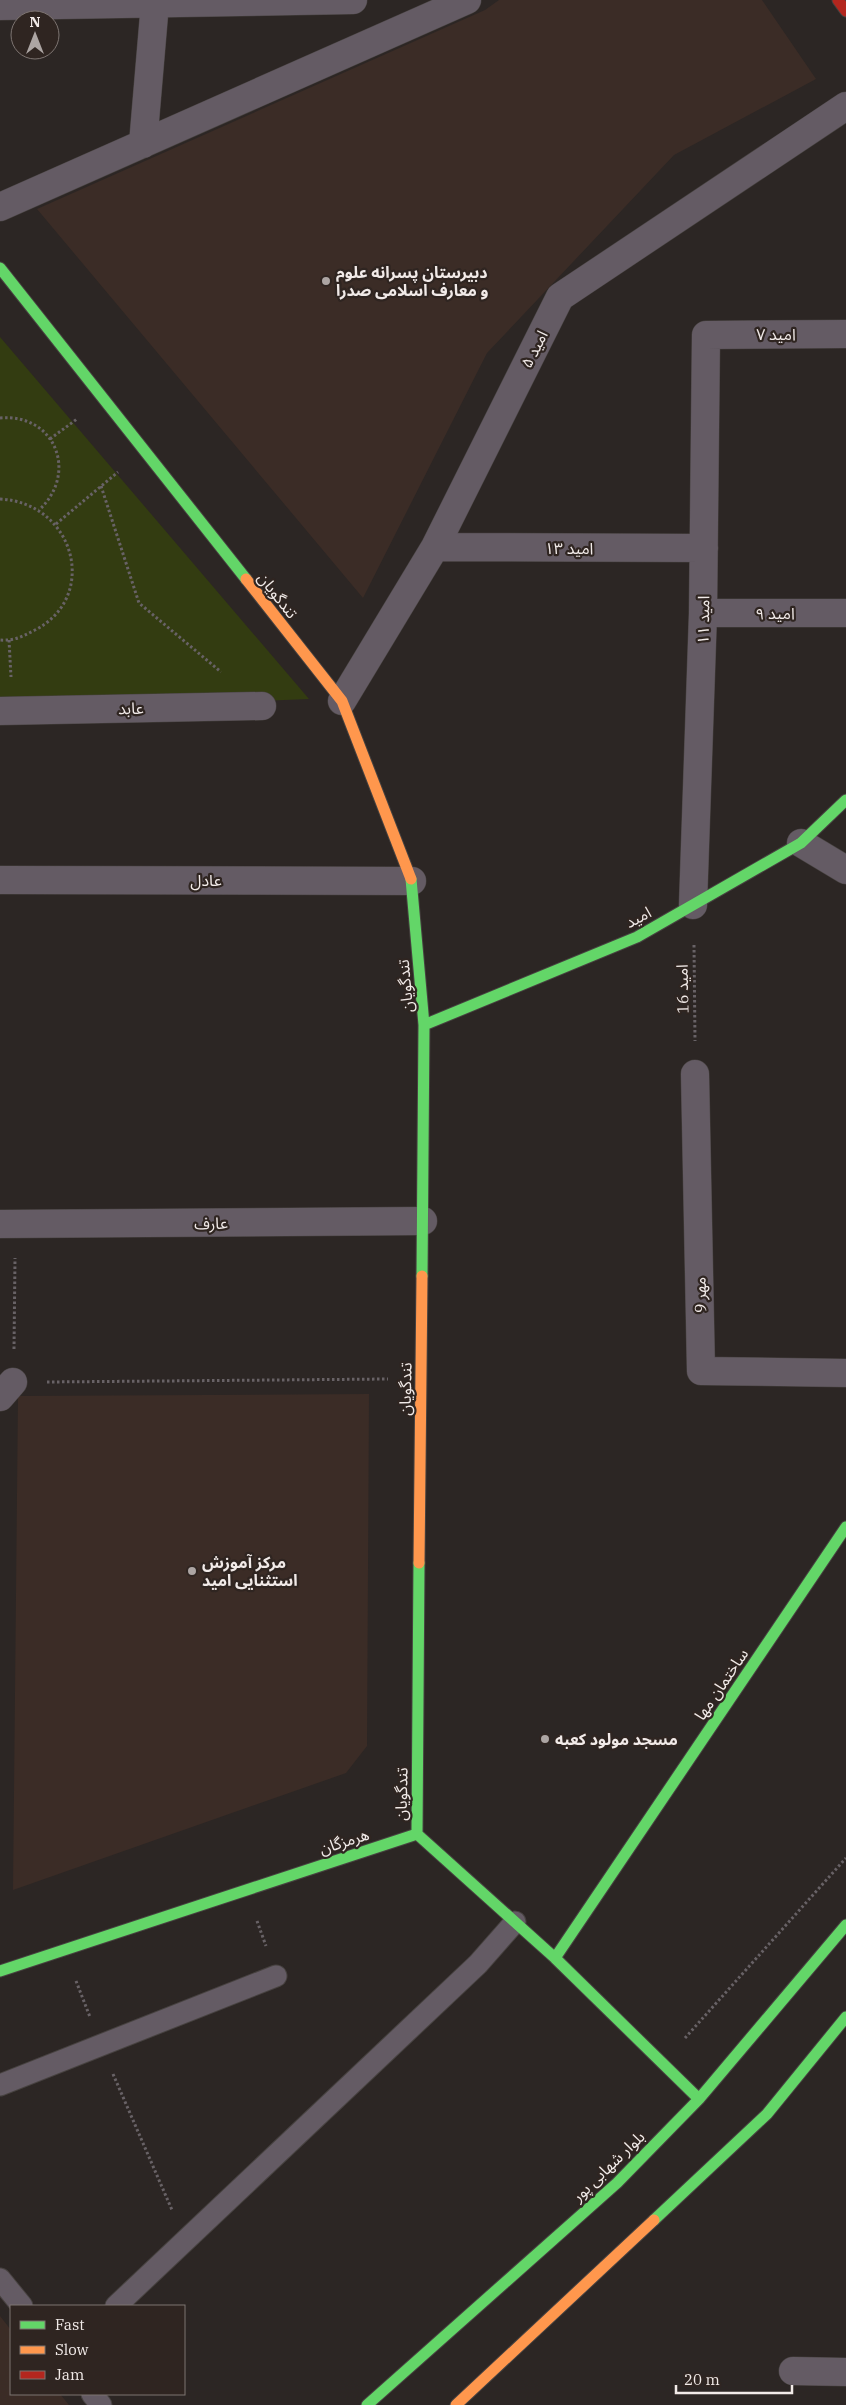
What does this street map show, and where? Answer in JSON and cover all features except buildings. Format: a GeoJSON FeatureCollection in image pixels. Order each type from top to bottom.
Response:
{"type":"FeatureCollection","features":[{"type":"Feature","properties":{"kind":"street"},"geometry":{"type":"LineString","coordinates":[[0,6],[353,0]]}},
{"type":"Feature","properties":{"kind":"street"},"geometry":{"type":"LineString","coordinates":[[0,207],[467,0]]}},
{"type":"Feature","properties":{"kind":"street"},"geometry":{"type":"LineString","coordinates":[[838,0],[846,11]]}},
{"type":"Feature","properties":{"kind":"street"},"geometry":{"type":"LineString","coordinates":[[143,144],[156,3]]}},
{"type":"Feature","properties":{"kind":"street","name":"امید ۵"},"geometry":{"type":"LineString","coordinates":[[342,701],[434,547],[560,297],[846,106]]}},
{"type":"Feature","properties":{"kind":"street","name":"تندگویان"},"geometry":{"type":"LineString","coordinates":[[0,268],[342,701],[412,881],[424,1026],[417,1834]]}},
{"type":"Feature","properties":{"kind":"street","name":"امید ۷"},"geometry":{"type":"LineString","coordinates":[[706,335],[846,334]]}},
{"type":"Feature","properties":{"kind":"street","name":"امید ۱۱"},"geometry":{"type":"LineString","coordinates":[[693,905],[703,612],[706,335]]}},
{"type":"Feature","properties":{"kind":"street","name":"امید ۱۳"},"geometry":{"type":"LineString","coordinates":[[434,547],[704,548]]}},
{"type":"Feature","properties":{"kind":"street","name":"امید ۹"},"geometry":{"type":"LineString","coordinates":[[703,612],[846,613]]}},
{"type":"Feature","properties":{"kind":"street","name":"عابد"},"geometry":{"type":"LineString","coordinates":[[0,711],[262,706]]}},
{"type":"Feature","properties":{"kind":"street","name":"امید"},"geometry":{"type":"LineString","coordinates":[[424,1026],[637,937],[801,843],[846,800]]}},
{"type":"Feature","properties":{"kind":"street"},"geometry":{"type":"LineString","coordinates":[[801,843],[846,870]]}},
{"type":"Feature","properties":{"kind":"street","name":"عادل"},"geometry":{"type":"LineString","coordinates":[[0,880],[412,881]]}},
{"type":"Feature","properties":{"kind":"street","name":"مهر 9"},"geometry":{"type":"LineString","coordinates":[[695,1074],[701,1371],[846,1373]]}},
{"type":"Feature","properties":{"kind":"street","name":"عارف"},"geometry":{"type":"LineString","coordinates":[[8,1224],[423,1221]]}},
{"type":"Feature","properties":{"kind":"street","name":"ساختمان مها"},"geometry":{"type":"LineString","coordinates":[[555,1958],[846,1527]]}},
{"type":"Feature","properties":{"kind":"street"},"geometry":{"type":"LineString","coordinates":[[417,1834],[555,1958],[698,2099]]}},
{"type":"Feature","properties":{"kind":"street","name":"هرمزگان"},"geometry":{"type":"LineString","coordinates":[[0,1971],[417,1834]]}},
{"type":"Feature","properties":{"kind":"street","name":"بلوار شهابی پور"},"geometry":{"type":"LineString","coordinates":[[367,2405],[616,2183],[698,2099],[846,1925]]}},
{"type":"Feature","properties":{"kind":"street"},"geometry":{"type":"LineString","coordinates":[[456,2405],[767,2114],[846,2017]]}},
{"type":"Feature","properties":{"kind":"street"},"geometry":{"type":"LineString","coordinates":[[793,2371],[846,2372]]}},
{"type":"Feature","properties":{"kind":"lane"},"geometry":{"type":"LineString","coordinates":[[117,2305],[478,1964],[515,1922]]}},
{"type":"Feature","properties":{"kind":"lane"},"geometry":{"type":"LineString","coordinates":[[0,2085],[276,1976]]}},
{"type":"Feature","properties":{"kind":"lane"},"geometry":{"type":"LineString","coordinates":[[0,2279],[21,2305]]}},
{"type":"Feature","properties":{"kind":"lane"},"geometry":{"type":"LineString","coordinates":[[93,2395],[101,2405]]}},
{"type":"Feature","properties":{"kind":"path"},"geometry":{"type":"LineString","coordinates":[[0,418],[16,417],[30,422],[41,429],[50,439],[60,464],[58,481],[52,497],[39,510]]}},
{"type":"Feature","properties":{"kind":"path"},"geometry":{"type":"LineString","coordinates":[[50,439],[78,418]]}},
{"type":"Feature","properties":{"kind":"path"},"geometry":{"type":"LineString","coordinates":[[56,524],[144,450]]}},
{"type":"Feature","properties":{"kind":"path"},"geometry":{"type":"LineString","coordinates":[[101,486],[139,603],[222,674]]}},
{"type":"Feature","properties":{"kind":"path"},"geometry":{"type":"LineString","coordinates":[[0,499],[16,500],[39,510],[56,524],[68,544],[72,567],[69,589],[59,611],[42,627],[21,637],[0,640]]}},
{"type":"Feature","properties":{"kind":"path","name":"امید 16"},"geometry":{"type":"LineString","coordinates":[[693,905],[695,1074]]}},
{"type":"Feature","properties":{"kind":"path"},"geometry":{"type":"LineString","coordinates":[[8,1224],[7,1390],[421,1378]]}},
{"type":"Feature","properties":{"kind":"path"},"geometry":{"type":"LineString","coordinates":[[663,2063],[846,1858]]}},
{"type":"Feature","properties":{"kind":"path"},"geometry":{"type":"LineString","coordinates":[[246,1890],[276,1976]]}},
{"type":"Feature","properties":{"kind":"path"},"geometry":{"type":"LineString","coordinates":[[64,1950],[101,2045],[186,2241]]}},
{"type":"Feature","properties":{"kind":"shaded area","name":"دبیرستان پسرانه علوم و معارف اسلامی صدرا"},"geometry":{"type":"Polygon","coordinates":[[[499,0],[762,0],[816,79],[674,155],[487,353],[363,598],[37,209],[485,10],[499,0]]]}},
{"type":"Feature","properties":{"kind":"shaded area","name":"مرکز آموزش استثنایی امید"},"geometry":{"type":"Polygon","coordinates":[[[369,1394],[367,1746],[346,1773],[13,1890],[18,1396],[369,1394]]]}},
{"type":"Feature","properties":{"kind":"shaded area"},"geometry":{"type":"Polygon","coordinates":[[[0,2316],[10,2329],[10,2395],[61,2395],[69,2405],[0,2405],[0,2316]]]}},
{"type":"Feature","properties":{"kind":"green space"},"geometry":{"type":"Polygon","coordinates":[[[0,337],[309,699],[0,711],[0,337]]]}},
{"type":"Feature","properties":{"kind":"traffic: fast"},"geometry":{"type":"LineString","coordinates":[[0,268],[246,579]]}},
{"type":"Feature","properties":{"kind":"traffic: fast"},"geometry":{"type":"LineString","coordinates":[[424,1025],[637,937],[801,843],[846,800]]}},
{"type":"Feature","properties":{"kind":"traffic: fast"},"geometry":{"type":"LineString","coordinates":[[411,879],[424,1025],[422,1276]]}},
{"type":"Feature","properties":{"kind":"traffic: fast"},"geometry":{"type":"LineString","coordinates":[[555,1958],[846,1527]]}},
{"type":"Feature","properties":{"kind":"traffic: fast"},"geometry":{"type":"LineString","coordinates":[[417,1834],[419,1563]]}},
{"type":"Feature","properties":{"kind":"traffic: fast"},"geometry":{"type":"LineString","coordinates":[[417,1834],[555,1958],[699,2099]]}},
{"type":"Feature","properties":{"kind":"traffic: fast"},"geometry":{"type":"LineString","coordinates":[[0,1971],[417,1834]]}},
{"type":"Feature","properties":{"kind":"traffic: fast"},"geometry":{"type":"LineString","coordinates":[[367,2405],[617,2183],[699,2099],[846,1925]]}},
{"type":"Feature","properties":{"kind":"traffic: fast"},"geometry":{"type":"LineString","coordinates":[[654,2220],[767,2114],[846,2017]]}},
{"type":"Feature","properties":{"kind":"traffic: slow"},"geometry":{"type":"LineString","coordinates":[[246,579],[342,701],[411,879]]}},
{"type":"Feature","properties":{"kind":"traffic: slow"},"geometry":{"type":"LineString","coordinates":[[419,1563],[422,1276]]}},
{"type":"Feature","properties":{"kind":"traffic: slow"},"geometry":{"type":"LineString","coordinates":[[456,2405],[654,2220]]}},
{"type":"Feature","properties":{"kind":"traffic: jam"},"geometry":{"type":"LineString","coordinates":[[838,0],[846,11]]}},
{"type":"Feature","properties":{"kind":"place","name":"دبیرستان پسرانه علوم و معارف اسلامی صدرا"},"geometry":{"type":"Point","coordinates":[326,281]}},
{"type":"Feature","properties":{"kind":"place","name":"مرکز آموزش استثنایی امید"},"geometry":{"type":"Point","coordinates":[192,1571]}},
{"type":"Feature","properties":{"kind":"place","name":"مسجد مولود کعبه"},"geometry":{"type":"Point","coordinates":[545,1739]}}]}
